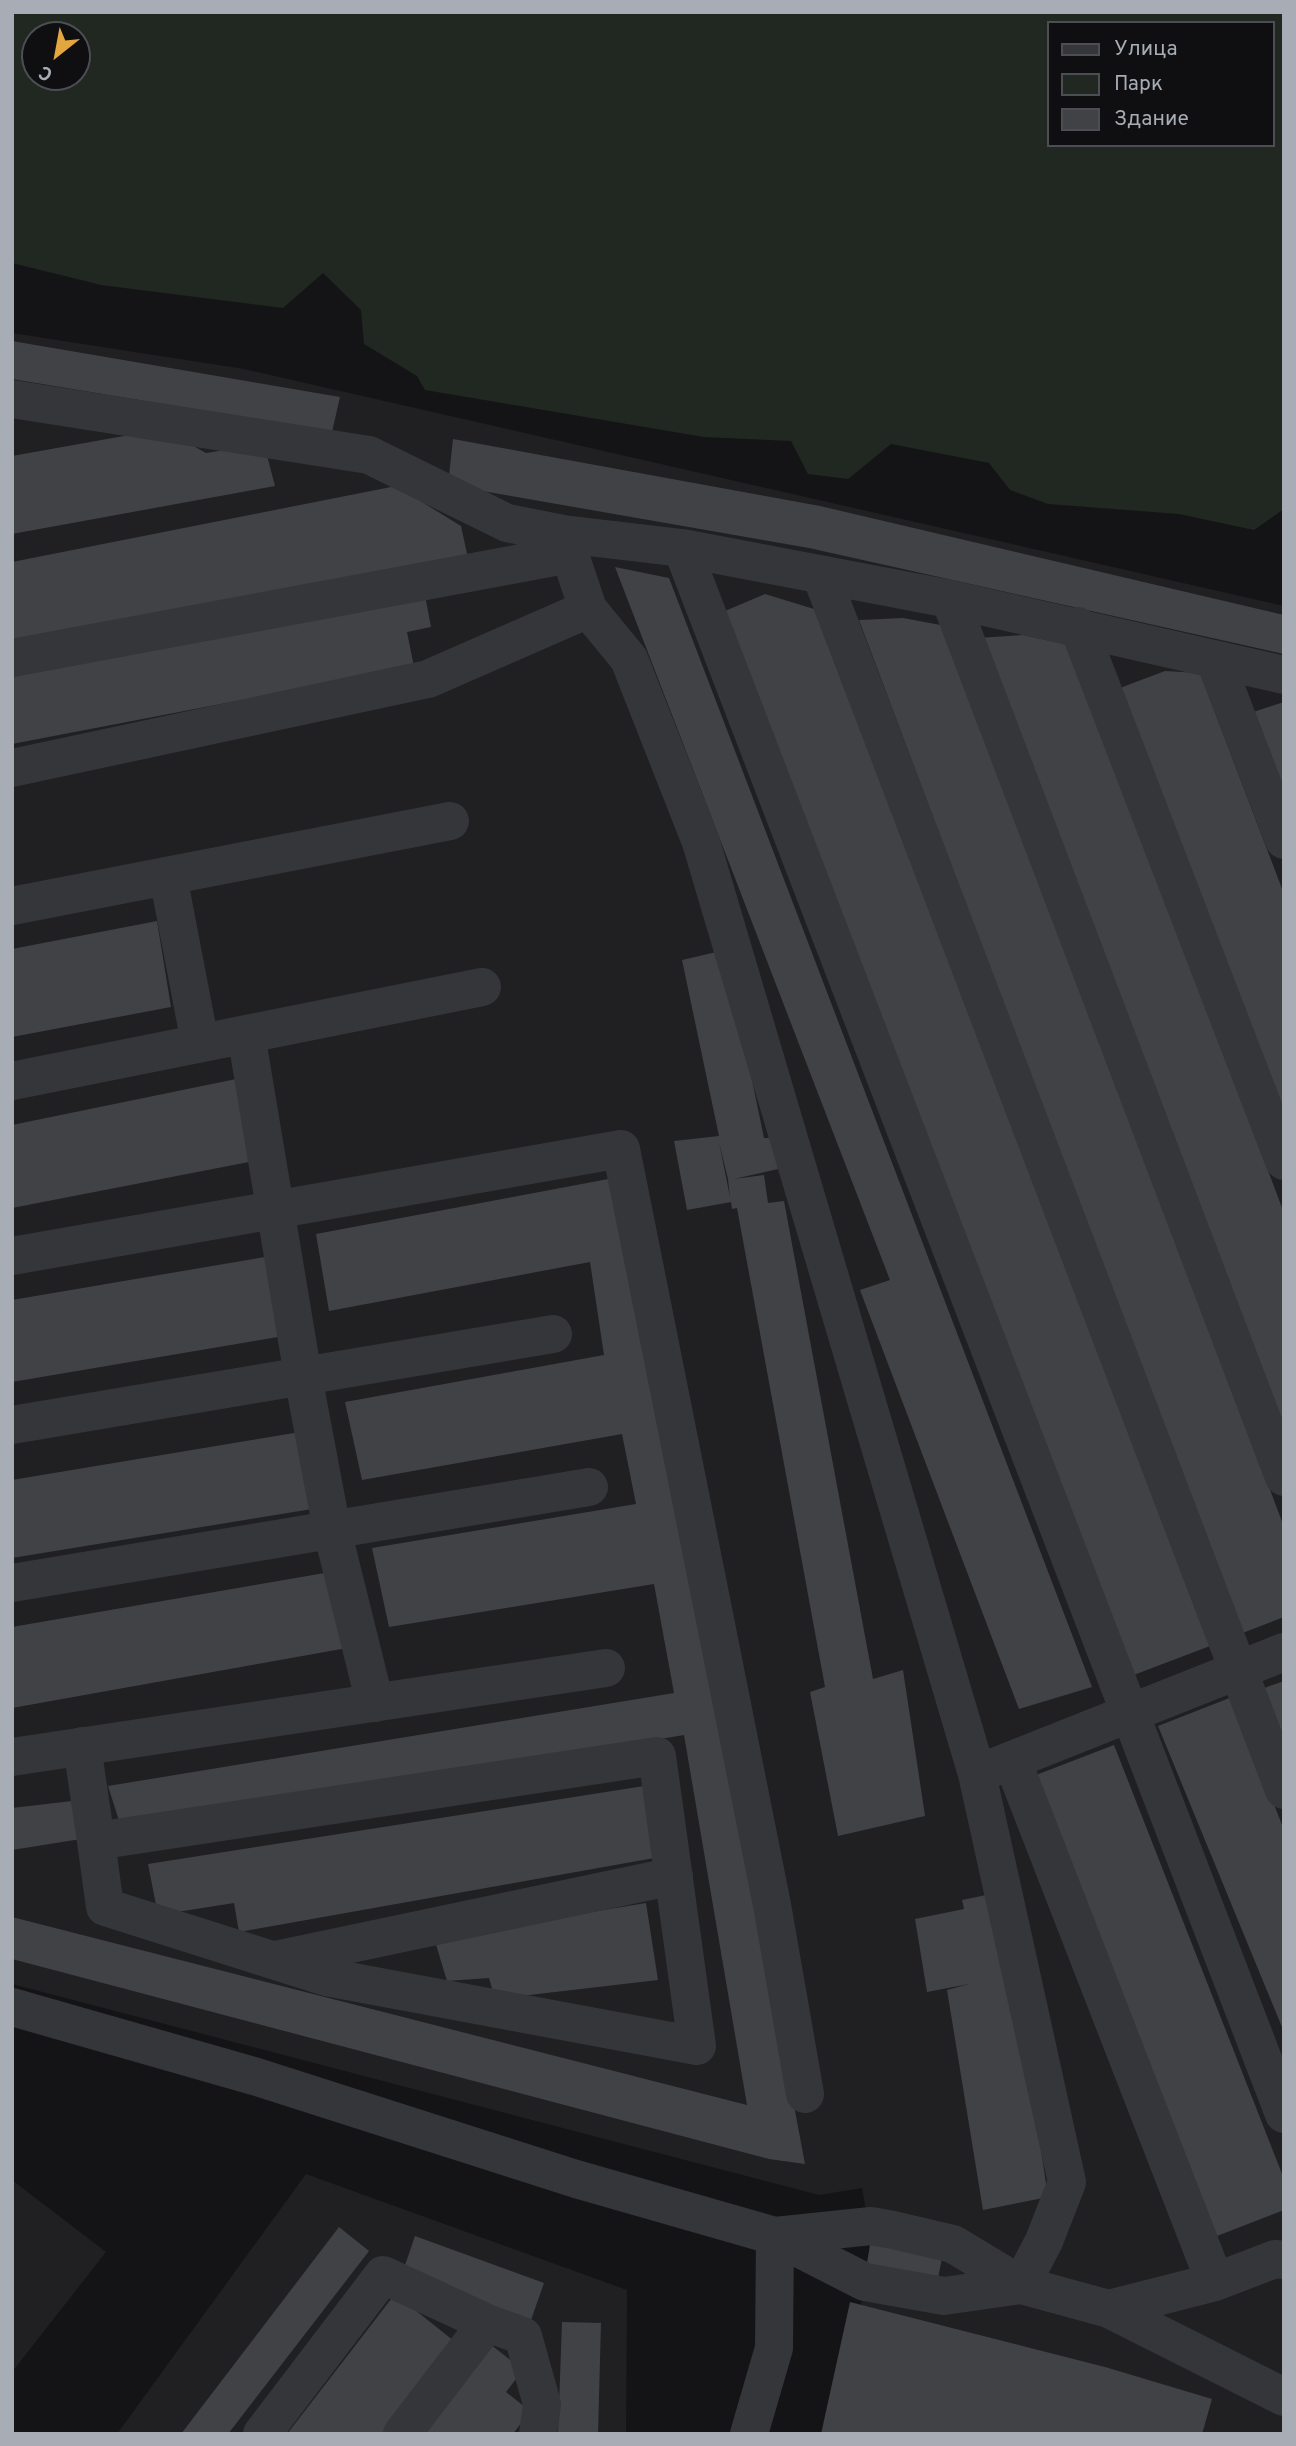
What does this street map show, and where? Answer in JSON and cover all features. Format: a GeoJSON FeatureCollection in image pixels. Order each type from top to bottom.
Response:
{"type":"FeatureCollection","features":[{"type":"Feature","properties":{"kind":"lane"},"geometry":{"type":"LineString","coordinates":[[12,399],[369,455],[507,523],[566,544]]}},
{"type":"Feature","properties":{"kind":"lane"},"geometry":{"type":"LineString","coordinates":[[566,544],[588,609],[629,659],[701,842],[994,1767],[1215,2282]]}},
{"type":"Feature","properties":{"kind":"lane"},"geometry":{"type":"LineString","coordinates":[[12,658],[566,544],[682,548],[950,599],[1284,674]]}},
{"type":"Feature","properties":{"kind":"lane"},"geometry":{"type":"LineString","coordinates":[[682,548],[1284,2113]]}},
{"type":"Feature","properties":{"kind":"lane"},"geometry":{"type":"LineString","coordinates":[[821,575],[1284,1790]]}},
{"type":"Feature","properties":{"kind":"lane"},"geometry":{"type":"LineString","coordinates":[[950,599],[1284,1477]]}},
{"type":"Feature","properties":{"kind":"lane"},"geometry":{"type":"LineString","coordinates":[[12,768],[428,680],[588,609]]}},
{"type":"Feature","properties":{"kind":"lane"},"geometry":{"type":"LineString","coordinates":[[1078,626],[1284,1161]]}},
{"type":"Feature","properties":{"kind":"lane"},"geometry":{"type":"LineString","coordinates":[[1215,660],[1284,841]]}},
{"type":"Feature","properties":{"kind":"lane"},"geometry":{"type":"LineString","coordinates":[[12,906],[450,821]]}},
{"type":"Feature","properties":{"kind":"lane"},"geometry":{"type":"LineString","coordinates":[[168,876],[200,1043]]}},
{"type":"Feature","properties":{"kind":"lane"},"geometry":{"type":"LineString","coordinates":[[12,1080],[482,987]]}},
{"type":"Feature","properties":{"kind":"lane"},"geometry":{"type":"LineString","coordinates":[[246,1034],[274,1210],[332,1530],[375,1703]]}},
{"type":"Feature","properties":{"kind":"lane"},"geometry":{"type":"LineString","coordinates":[[12,1256],[621,1149],[769,1892],[805,2094]]}},
{"type":"Feature","properties":{"kind":"lane"},"geometry":{"type":"LineString","coordinates":[[12,1425],[554,1334]]}},
{"type":"Feature","properties":{"kind":"lane"},"geometry":{"type":"LineString","coordinates":[[12,1583],[589,1487]]}},
{"type":"Feature","properties":{"kind":"lane"},"geometry":{"type":"LineString","coordinates":[[994,1767],[1284,1652]]}},
{"type":"Feature","properties":{"kind":"lane"},"geometry":{"type":"LineString","coordinates":[[12,1757],[606,1668]]}},
{"type":"Feature","properties":{"kind":"lane"},"geometry":{"type":"LineString","coordinates":[[82,1746],[105,1908],[326,1977],[697,2046],[657,1756],[96,1841]]}},
{"type":"Feature","properties":{"kind":"lane"},"geometry":{"type":"LineString","coordinates":[[994,1767],[1068,2182],[1044,2241],[1021,2285]]}},
{"type":"Feature","properties":{"kind":"lane"},"geometry":{"type":"LineString","coordinates":[[274,1961],[674,1876]]}},
{"type":"Feature","properties":{"kind":"lane"},"geometry":{"type":"LineString","coordinates":[[12,2007],[257,2077],[576,2179],[775,2236],[865,2282],[944,2296],[1021,2285]]}},
{"type":"Feature","properties":{"kind":"lane"},"geometry":{"type":"LineString","coordinates":[[775,2236],[871,2226],[953,2244],[1021,2285],[1109,2309],[1284,2398]]}},
{"type":"Feature","properties":{"kind":"lane"},"geometry":{"type":"LineString","coordinates":[[749,2434],[774,2348],[775,2236]]}},
{"type":"Feature","properties":{"kind":"lane"},"geometry":{"type":"LineString","coordinates":[[1109,2309],[1215,2282],[1275,2259],[1284,2260]]}},
{"type":"Feature","properties":{"kind":"lane"},"geometry":{"type":"LineString","coordinates":[[262,2434],[383,2275],[487,2323],[523,2336],[541,2404],[538,2434]]}},
{"type":"Feature","properties":{"kind":"lane"},"geometry":{"type":"LineString","coordinates":[[402,2434],[487,2323]]}},
{"type":"Feature","properties":{"kind":"shaded area"},"geometry":{"type":"Polygon","coordinates":[[[12,333],[244,369],[1284,606],[1284,2434],[1128,2434],[861,2305],[871,2239],[862,2188],[819,2195],[12,1984],[12,333]]]}},
{"type":"Feature","properties":{"kind":"shaded area"},"geometry":{"type":"Polygon","coordinates":[[[306,2174],[627,2290],[626,2434],[117,2434],[306,2174]]]}},
{"type":"Feature","properties":{"kind":"shaded area"},"geometry":{"type":"Polygon","coordinates":[[[12,2180],[106,2252],[12,2372],[12,2180]]]}},
{"type":"Feature","properties":{"kind":"green space"},"geometry":{"type":"Polygon","coordinates":[[[12,12],[1284,12],[1284,509],[1254,530],[1179,514],[1048,504],[1010,490],[989,463],[891,444],[848,479],[808,474],[791,441],[704,437],[425,390],[417,376],[364,344],[361,310],[323,273],[283,308],[101,285],[12,263],[12,12]]]}},
{"type":"Feature","properties":{"kind":"building"},"geometry":{"type":"Polygon","coordinates":[[[12,341],[340,397],[332,432],[12,379],[12,341]]]}},
{"type":"Feature","properties":{"kind":"building"},"geometry":{"type":"Polygon","coordinates":[[[163,429],[206,453],[264,444],[275,486],[12,534],[12,456],[163,429]]]}},
{"type":"Feature","properties":{"kind":"building"},"geometry":{"type":"Polygon","coordinates":[[[453,439],[820,506],[1284,615],[1284,654],[809,548],[448,485],[453,439]]]}},
{"type":"Feature","properties":{"kind":"building"},"geometry":{"type":"Polygon","coordinates":[[[396,486],[461,526],[468,558],[12,640],[12,562],[396,486]]]}},
{"type":"Feature","properties":{"kind":"building"},"geometry":{"type":"Polygon","coordinates":[[[615,567],[669,578],[1092,1687],[1019,1709],[860,1290],[890,1280],[615,567]]]}},
{"type":"Feature","properties":{"kind":"building"},"geometry":{"type":"Polygon","coordinates":[[[424,590],[431,627],[407,632],[414,667],[12,744],[12,669],[424,590]]]}},
{"type":"Feature","properties":{"kind":"building"},"geometry":{"type":"Polygon","coordinates":[[[765,594],[814,609],[1210,1646],[1131,1676],[725,611],[765,594]]]}},
{"type":"Feature","properties":{"kind":"building"},"geometry":{"type":"Polygon","coordinates":[[[903,618],[946,626],[1284,1527],[1284,1617],[1240,1634],[859,620],[903,618]]]}},
{"type":"Feature","properties":{"kind":"building"},"geometry":{"type":"Polygon","coordinates":[[[1023,635],[1070,645],[1284,1213],[1284,1446],[978,638],[1023,635]]]}},
{"type":"Feature","properties":{"kind":"building"},"geometry":{"type":"Polygon","coordinates":[[[1165,671],[1200,673],[1284,894],[1284,1121],[1120,688],[1165,671]]]}},
{"type":"Feature","properties":{"kind":"building"},"geometry":{"type":"Polygon","coordinates":[[[1284,702],[1284,811],[1247,714],[1284,702]]]}},
{"type":"Feature","properties":{"kind":"building"},"geometry":{"type":"Polygon","coordinates":[[[157,921],[171,1007],[12,1037],[12,949],[157,921]]]}},
{"type":"Feature","properties":{"kind":"building"},"geometry":{"type":"Polygon","coordinates":[[[725,950],[764,1138],[771,1138],[778,1169],[734,1179],[764,1175],[768,1203],[784,1201],[873,1679],[903,1670],[925,1816],[838,1836],[810,1692],[825,1687],[737,1208],[732,1209],[731,1202],[687,1210],[674,1141],[719,1136],[682,960],[725,950]],[[719,1142],[730,1197],[728,1179],[719,1142]]]}},
{"type":"Feature","properties":{"kind":"building"},"geometry":{"type":"Polygon","coordinates":[[[241,1078],[254,1161],[12,1208],[12,1125],[241,1078]]]}},
{"type":"Feature","properties":{"kind":"building"},"geometry":{"type":"Polygon","coordinates":[[[619,1177],[805,2164],[769,2159],[12,1959],[12,1917],[747,2105],[684,1735],[122,1830],[108,1786],[674,1693],[654,1584],[389,1627],[372,1548],[636,1504],[622,1434],[362,1480],[345,1402],[604,1355],[590,1262],[329,1311],[316,1234],[619,1177]]]}},
{"type":"Feature","properties":{"kind":"building"},"geometry":{"type":"Polygon","coordinates":[[[271,1256],[284,1336],[12,1382],[12,1300],[271,1256]]]}},
{"type":"Feature","properties":{"kind":"building"},"geometry":{"type":"Polygon","coordinates":[[[300,1432],[312,1509],[12,1558],[12,1480],[300,1432]]]}},
{"type":"Feature","properties":{"kind":"building"},"geometry":{"type":"Polygon","coordinates":[[[336,1571],[347,1648],[12,1708],[12,1627],[336,1571]]]}},
{"type":"Feature","properties":{"kind":"building"},"geometry":{"type":"Polygon","coordinates":[[[1284,1681],[1284,1738],[1264,1688],[1284,1681]]]}},
{"type":"Feature","properties":{"kind":"building"},"geometry":{"type":"Polygon","coordinates":[[[1232,1697],[1284,1830],[1284,2032],[1158,1726],[1232,1697]]]}},
{"type":"Feature","properties":{"kind":"building"},"geometry":{"type":"Polygon","coordinates":[[[1114,1745],[1284,2179],[1284,2210],[1217,2236],[1036,1775],[1114,1745]]]}},
{"type":"Feature","properties":{"kind":"building"},"geometry":{"type":"Polygon","coordinates":[[[644,1786],[660,1857],[239,1932],[234,1903],[158,1915],[148,1864],[644,1786]]]}},
{"type":"Feature","properties":{"kind":"building"},"geometry":{"type":"Polygon","coordinates":[[[72,1801],[81,1839],[12,1850],[12,1808],[72,1801]]]}},
{"type":"Feature","properties":{"kind":"building"},"geometry":{"type":"Polygon","coordinates":[[[996,1893],[1025,2042],[1048,2197],[983,2210],[947,1990],[969,1984],[927,1992],[915,1919],[964,1909],[962,1900],[996,1893]]]}},
{"type":"Feature","properties":{"kind":"building"},"geometry":{"type":"Polygon","coordinates":[[[646,1903],[658,1980],[495,1999],[489,1978],[447,1981],[434,1938],[646,1903]]]}},
{"type":"Feature","properties":{"kind":"building"},"geometry":{"type":"Polygon","coordinates":[[[339,2227],[369,2251],[228,2434],[181,2434],[339,2227]]]}},
{"type":"Feature","properties":{"kind":"building"},"geometry":{"type":"Polygon","coordinates":[[[415,2236],[544,2283],[531,2320],[402,2274],[415,2236]]]}},
{"type":"Feature","properties":{"kind":"building"},"geometry":{"type":"Polygon","coordinates":[[[871,2239],[943,2253],[937,2283],[866,2269],[871,2239]]]}},
{"type":"Feature","properties":{"kind":"building"},"geometry":{"type":"Polygon","coordinates":[[[395,2294],[454,2341],[382,2434],[287,2434],[395,2294]]]}},
{"type":"Feature","properties":{"kind":"building"},"geometry":{"type":"Polygon","coordinates":[[[850,2302],[1105,2367],[1212,2399],[1202,2434],[821,2434],[850,2302]]]}},
{"type":"Feature","properties":{"kind":"building"},"geometry":{"type":"Polygon","coordinates":[[[562,2322],[601,2323],[598,2434],[558,2434],[562,2322]]]}},
{"type":"Feature","properties":{"kind":"building"},"geometry":{"type":"Polygon","coordinates":[[[490,2344],[523,2370],[506,2392],[530,2411],[513,2434],[421,2434],[490,2344]]]}}]}
